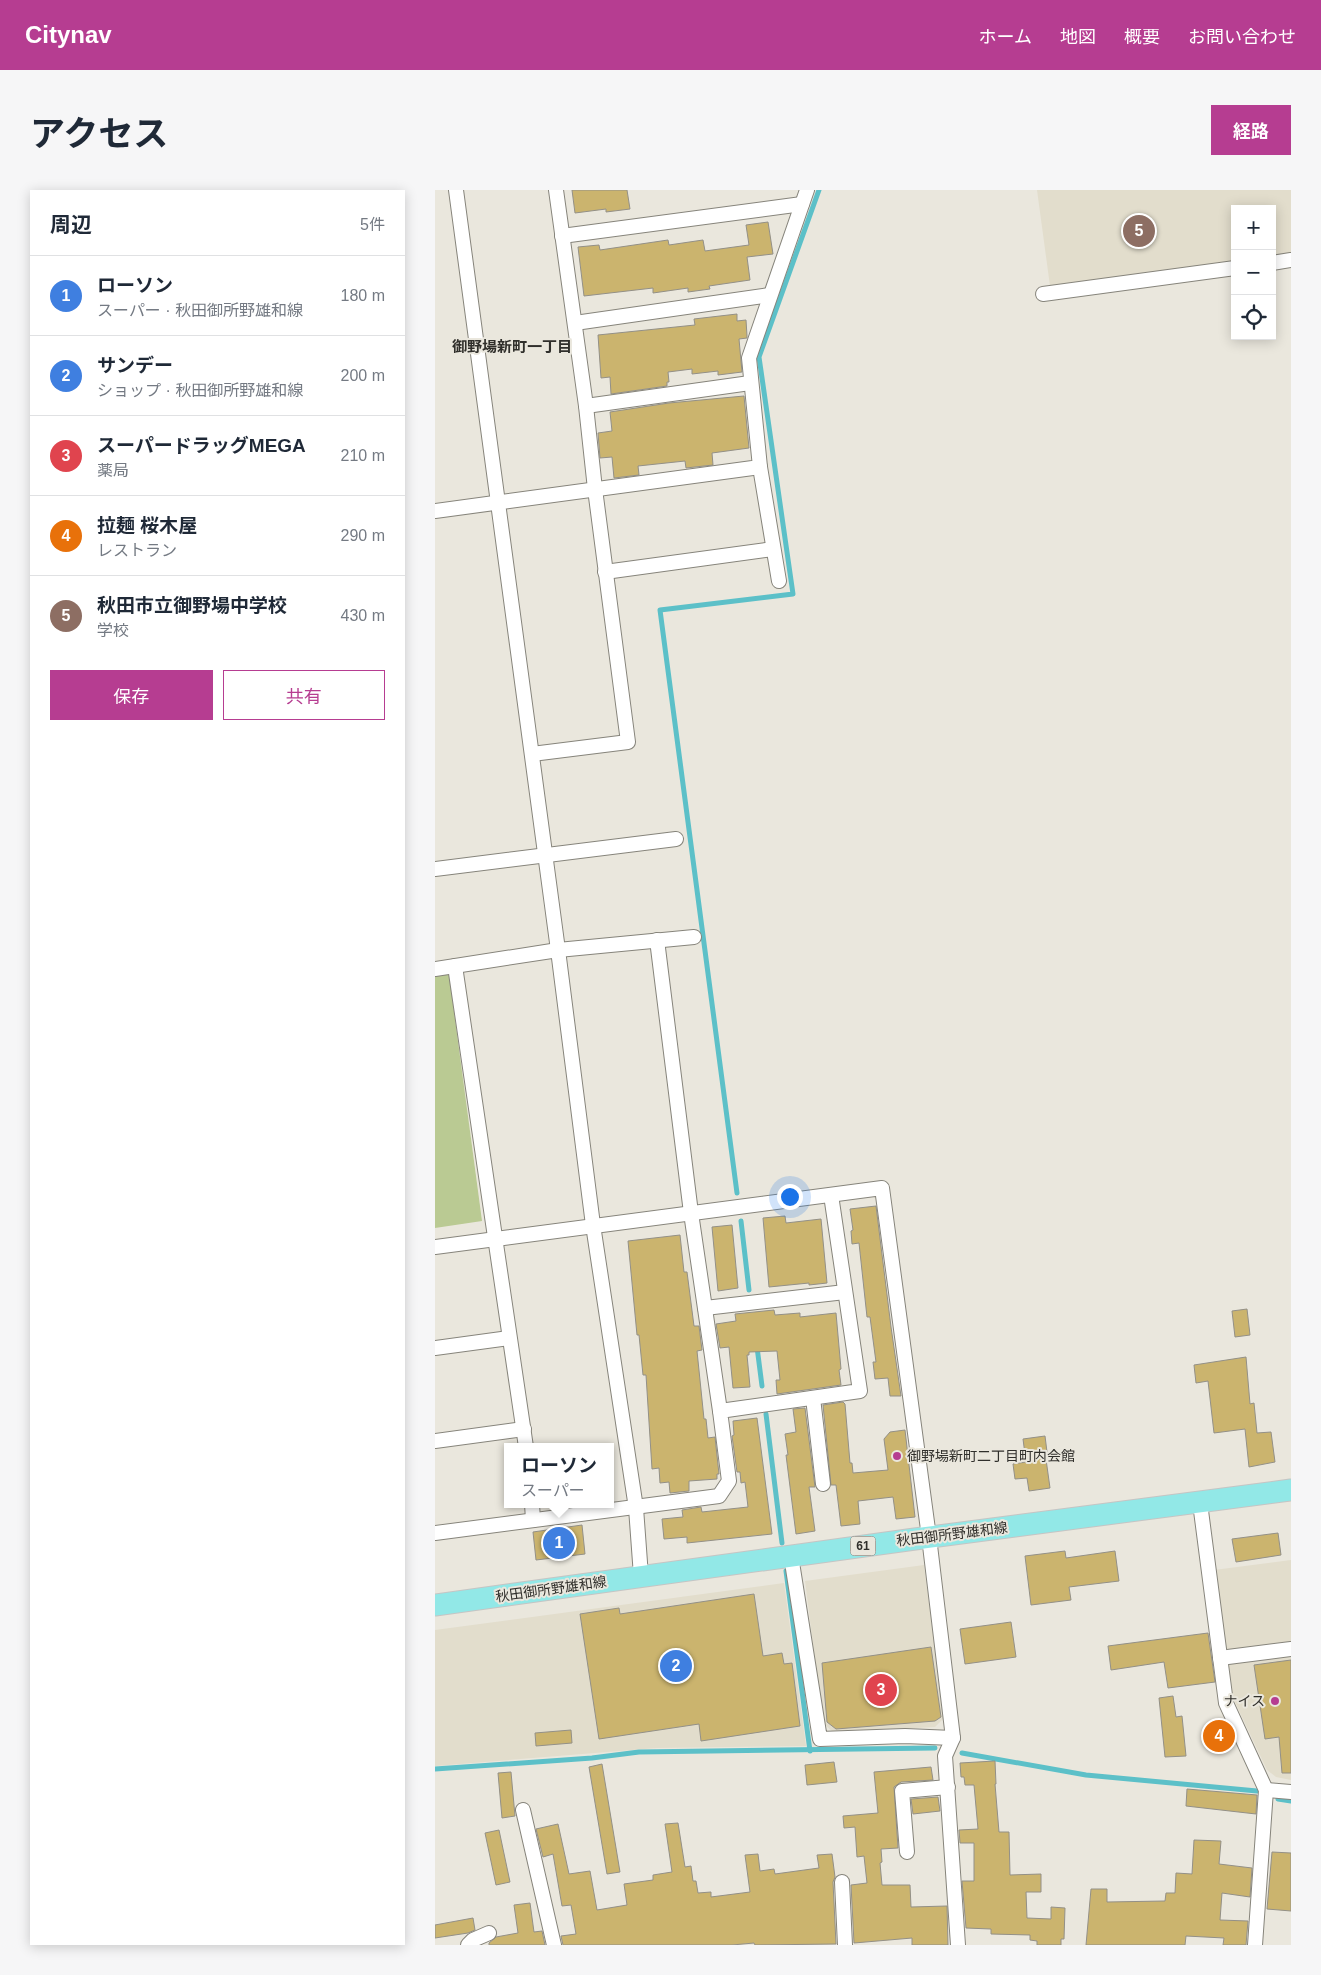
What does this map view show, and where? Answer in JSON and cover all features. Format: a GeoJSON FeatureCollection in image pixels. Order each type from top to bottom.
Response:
{"type":"FeatureCollection","features":[{"type":"Feature","properties":{"kind":"main road","name":"秋田御所野雄和線"},"geometry":{"type":"LineString","coordinates":[[435,1605],[929,1537],[1291,1490]]}},
{"type":"Feature","properties":{"kind":"street"},"geometry":{"type":"LineString","coordinates":[[456,190],[593,1225],[636,1508],[641,1576]]}},
{"type":"Feature","properties":{"kind":"street"},"geometry":{"type":"LineString","coordinates":[[532,754],[627,742],[586,406],[556,190]]}},
{"type":"Feature","properties":{"kind":"street"},"geometry":{"type":"LineString","coordinates":[[779,581],[760,467],[750,383],[749,358],[807,190]]}},
{"type":"Feature","properties":{"kind":"street"},"geometry":{"type":"LineString","coordinates":[[562,236],[802,204]]}},
{"type":"Feature","properties":{"kind":"street"},"geometry":{"type":"LineString","coordinates":[[1276,262],[1291,260]]}},
{"type":"Feature","properties":{"kind":"street"},"geometry":{"type":"LineString","coordinates":[[1043,294],[1231,269]]}},
{"type":"Feature","properties":{"kind":"street"},"geometry":{"type":"LineString","coordinates":[[575,323],[770,295]]}},
{"type":"Feature","properties":{"kind":"street"},"geometry":{"type":"LineString","coordinates":[[586,406],[750,383]]}},
{"type":"Feature","properties":{"kind":"street"},"geometry":{"type":"LineString","coordinates":[[435,511],[760,467]]}},
{"type":"Feature","properties":{"kind":"street"},"geometry":{"type":"LineString","coordinates":[[605,572],[773,549]]}},
{"type":"Feature","properties":{"kind":"street"},"geometry":{"type":"LineString","coordinates":[[435,869],[676,839]]}},
{"type":"Feature","properties":{"kind":"street"},"geometry":{"type":"LineString","coordinates":[[435,969],[558,950],[693,936]]}},
{"type":"Feature","properties":{"kind":"street"},"geometry":{"type":"LineString","coordinates":[[435,1533],[719,1496],[729,1481],[691,1213],[657,940]]}},
{"type":"Feature","properties":{"kind":"street"},"geometry":{"type":"LineString","coordinates":[[455,966],[526,1443]]}},
{"type":"Feature","properties":{"kind":"street"},"geometry":{"type":"LineString","coordinates":[[435,1247],[882,1188],[929,1537],[953,1738],[945,1756],[958,1945]]}},
{"type":"Feature","properties":{"kind":"street"},"geometry":{"type":"LineString","coordinates":[[720,1411],[860,1391],[831,1195]]}},
{"type":"Feature","properties":{"kind":"street"},"geometry":{"type":"LineString","coordinates":[[705,1308],[845,1292]]}},
{"type":"Feature","properties":{"kind":"street"},"geometry":{"type":"LineString","coordinates":[[435,1348],[509,1338]]}},
{"type":"Feature","properties":{"kind":"street"},"geometry":{"type":"LineString","coordinates":[[813,1398],[823,1484]]}},
{"type":"Feature","properties":{"kind":"street"},"geometry":{"type":"LineString","coordinates":[[435,1441],[524,1430]]}},
{"type":"Feature","properties":{"kind":"street"},"geometry":{"type":"LineString","coordinates":[[1200,1503],[1226,1703],[1266,1790],[1255,1945]]}},
{"type":"Feature","properties":{"kind":"street"},"geometry":{"type":"LineString","coordinates":[[532,1508],[533,1520]]}},
{"type":"Feature","properties":{"kind":"street"},"geometry":{"type":"LineString","coordinates":[[791,1556],[820,1739],[905,1736],[953,1738]]}},
{"type":"Feature","properties":{"kind":"street"},"geometry":{"type":"LineString","coordinates":[[1220,1658],[1291,1649]]}},
{"type":"Feature","properties":{"kind":"street"},"geometry":{"type":"LineString","coordinates":[[907,1852],[902,1790],[948,1787]]}},
{"type":"Feature","properties":{"kind":"street"},"geometry":{"type":"LineString","coordinates":[[1266,1790],[1291,1792]]}},
{"type":"Feature","properties":{"kind":"street"},"geometry":{"type":"LineString","coordinates":[[523,1810],[554,1945]]}},
{"type":"Feature","properties":{"kind":"street"},"geometry":{"type":"LineString","coordinates":[[842,1882],[845,1945]]}},
{"type":"Feature","properties":{"kind":"street"},"geometry":{"type":"LineString","coordinates":[[468,1945],[473,1940],[489,1933]]}},
{"type":"Feature","properties":{"kind":"shaded area"},"geometry":{"type":"Polygon","coordinates":[[[1037,190],[1291,190],[1291,254],[1276,256],[1276,205],[1231,205],[1231,262],[1050,286],[1037,190]]]}},
{"type":"Feature","properties":{"kind":"shaded area"},"geometry":{"type":"Polygon","coordinates":[[[1291,1560],[1291,1780],[1276,1777],[1267,1770],[1232,1696],[1214,1570],[1291,1560]]]}},
{"type":"Feature","properties":{"kind":"shaded area"},"geometry":{"type":"Polygon","coordinates":[[[924,1565],[944,1718],[935,1727],[833,1732],[823,1723],[805,1581],[924,1565]]]}},
{"type":"Feature","properties":{"kind":"shaded area"},"geometry":{"type":"Polygon","coordinates":[[[784,1583],[806,1746],[657,1748],[435,1766],[435,1630],[784,1583]]]}},
{"type":"Feature","properties":{"kind":"green space"},"geometry":{"type":"Polygon","coordinates":[[[449,974],[482,1221],[435,1228],[435,975],[449,974]]]}},
{"type":"Feature","properties":{"kind":"building"},"geometry":{"type":"Polygon","coordinates":[[[572,190],[627,190],[630,209],[606,212],[606,209],[575,213],[572,190]]]}},
{"type":"Feature","properties":{"kind":"building"},"geometry":{"type":"Polygon","coordinates":[[[768,222],[773,254],[747,257],[750,280],[709,286],[710,289],[688,292],[688,288],[653,293],[653,288],[584,296],[578,247],[599,245],[600,250],[668,240],[669,245],[703,240],[705,251],[749,245],[746,225],[768,222]]]}},
{"type":"Feature","properties":{"kind":"building"},"geometry":{"type":"Polygon","coordinates":[[[737,314],[737,321],[746,320],[747,338],[739,339],[742,372],[718,375],[718,371],[692,374],[692,369],[668,372],[669,382],[667,382],[667,386],[611,394],[610,377],[601,378],[598,335],[695,325],[694,319],[737,314]]]}},
{"type":"Feature","properties":{"kind":"building"},"geometry":{"type":"Polygon","coordinates":[[[744,396],[749,448],[712,453],[713,465],[686,468],[685,461],[638,466],[639,475],[614,478],[612,457],[600,458],[598,433],[612,431],[610,412],[669,403],[744,396]]]}},
{"type":"Feature","properties":{"kind":"building"},"geometry":{"type":"Polygon","coordinates":[[[876,1206],[901,1396],[890,1396],[888,1378],[875,1379],[873,1362],[876,1362],[870,1317],[867,1317],[859,1243],[852,1244],[851,1231],[853,1230],[850,1209],[876,1206]]]}},
{"type":"Feature","properties":{"kind":"building"},"geometry":{"type":"Polygon","coordinates":[[[785,1216],[786,1223],[821,1219],[827,1283],[769,1287],[763,1218],[785,1216]]]}},
{"type":"Feature","properties":{"kind":"building"},"geometry":{"type":"Polygon","coordinates":[[[732,1225],[738,1288],[718,1291],[712,1227],[732,1225]]]}},
{"type":"Feature","properties":{"kind":"building"},"geometry":{"type":"Polygon","coordinates":[[[680,1235],[684,1272],[687,1272],[694,1326],[699,1326],[702,1350],[697,1351],[704,1419],[706,1419],[708,1438],[715,1437],[719,1474],[717,1474],[717,1479],[689,1481],[689,1491],[670,1493],[669,1482],[660,1483],[659,1468],[652,1469],[646,1375],[643,1375],[639,1335],[637,1335],[628,1241],[680,1235]]]}},
{"type":"Feature","properties":{"kind":"building"},"geometry":{"type":"Polygon","coordinates":[[[1247,1309],[1250,1335],[1235,1337],[1232,1311],[1247,1309]]]}},
{"type":"Feature","properties":{"kind":"building"},"geometry":{"type":"Polygon","coordinates":[[[774,1310],[775,1315],[800,1313],[800,1317],[836,1313],[841,1385],[777,1394],[776,1380],[780,1380],[777,1351],[749,1352],[749,1355],[747,1355],[750,1387],[733,1388],[729,1347],[720,1348],[716,1324],[736,1321],[735,1314],[774,1310]]]}},
{"type":"Feature","properties":{"kind":"building"},"geometry":{"type":"Polygon","coordinates":[[[1246,1357],[1250,1404],[1254,1403],[1257,1433],[1271,1432],[1275,1462],[1249,1467],[1245,1429],[1214,1433],[1208,1381],[1196,1383],[1194,1365],[1246,1357]]]}},
{"type":"Feature","properties":{"kind":"building"},"geometry":{"type":"Polygon","coordinates":[[[843,1402],[845,1404],[850,1463],[852,1463],[853,1473],[888,1470],[884,1439],[890,1432],[905,1430],[915,1517],[896,1519],[893,1497],[858,1501],[860,1524],[841,1526],[836,1485],[831,1485],[823,1405],[843,1402]]]}},
{"type":"Feature","properties":{"kind":"building"},"geometry":{"type":"Polygon","coordinates":[[[805,1408],[815,1487],[809,1487],[815,1531],[796,1534],[785,1434],[796,1432],[793,1409],[805,1408]]]}},
{"type":"Feature","properties":{"kind":"building"},"geometry":{"type":"Polygon","coordinates":[[[757,1418],[772,1534],[687,1543],[687,1537],[664,1539],[662,1519],[683,1517],[682,1510],[701,1507],[702,1512],[748,1507],[745,1482],[741,1483],[740,1472],[737,1472],[732,1436],[734,1435],[733,1421],[757,1418]]]}},
{"type":"Feature","properties":{"kind":"building"},"geometry":{"type":"Polygon","coordinates":[[[1045,1436],[1047,1452],[1045,1452],[1050,1488],[1029,1491],[1027,1478],[1015,1479],[1013,1464],[1026,1462],[1023,1439],[1045,1436]]]}},
{"type":"Feature","properties":{"kind":"building"},"geometry":{"type":"Polygon","coordinates":[[[582,1525],[585,1554],[536,1560],[533,1532],[582,1525]]]}},
{"type":"Feature","properties":{"kind":"building"},"geometry":{"type":"Polygon","coordinates":[[[1278,1533],[1281,1555],[1236,1562],[1232,1539],[1278,1533]]]}},
{"type":"Feature","properties":{"kind":"building"},"geometry":{"type":"Polygon","coordinates":[[[1065,1551],[1066,1558],[1115,1551],[1119,1581],[1069,1587],[1071,1600],[1031,1605],[1025,1556],[1065,1551]]]}},
{"type":"Feature","properties":{"kind":"building"},"geometry":{"type":"Polygon","coordinates":[[[754,1594],[763,1656],[782,1653],[784,1664],[792,1663],[800,1726],[701,1741],[699,1724],[599,1739],[580,1614],[619,1608],[620,1614],[754,1594]]]}},
{"type":"Feature","properties":{"kind":"building"},"geometry":{"type":"Polygon","coordinates":[[[1011,1622],[1016,1657],[965,1664],[960,1629],[1011,1622]]]}},
{"type":"Feature","properties":{"kind":"building"},"geometry":{"type":"Polygon","coordinates":[[[1208,1633],[1215,1682],[1168,1688],[1164,1662],[1111,1670],[1108,1646],[1208,1633]]]}},
{"type":"Feature","properties":{"kind":"building"},"geometry":{"type":"Polygon","coordinates":[[[931,1647],[941,1717],[935,1721],[836,1729],[827,1722],[822,1663],[931,1647]]]}},
{"type":"Feature","properties":{"kind":"building","name":"ナイス"},"geometry":{"type":"Polygon","coordinates":[[[1291,1660],[1291,1773],[1282,1773],[1279,1737],[1265,1739],[1254,1665],[1291,1660]]]}},
{"type":"Feature","properties":{"kind":"building"},"geometry":{"type":"Polygon","coordinates":[[[1173,1696],[1176,1717],[1182,1716],[1186,1756],[1165,1757],[1159,1698],[1173,1696]]]}},
{"type":"Feature","properties":{"kind":"building"},"geometry":{"type":"Polygon","coordinates":[[[571,1730],[572,1743],[536,1746],[535,1733],[571,1730]]]}},
{"type":"Feature","properties":{"kind":"building"},"geometry":{"type":"Polygon","coordinates":[[[995,1761],[999,1832],[1009,1832],[1010,1875],[1041,1874],[1041,1892],[1026,1892],[1027,1918],[1051,1919],[1051,1907],[1065,1908],[1064,1939],[1061,1939],[1061,1945],[1037,1945],[1037,1941],[1030,1940],[1030,1935],[991,1934],[991,1929],[966,1928],[962,1881],[974,1881],[974,1843],[960,1843],[959,1830],[978,1829],[974,1785],[965,1785],[964,1777],[961,1777],[960,1763],[995,1761]]]}},
{"type":"Feature","properties":{"kind":"building"},"geometry":{"type":"Polygon","coordinates":[[[834,1762],[837,1782],[807,1785],[805,1765],[834,1762]]]}},
{"type":"Feature","properties":{"kind":"building"},"geometry":{"type":"Polygon","coordinates":[[[602,1764],[620,1872],[607,1874],[589,1767],[602,1764]]]}},
{"type":"Feature","properties":{"kind":"building"},"geometry":{"type":"Polygon","coordinates":[[[931,1767],[933,1780],[901,1782],[894,1787],[898,1848],[881,1849],[882,1885],[910,1885],[911,1907],[947,1906],[948,1945],[912,1945],[912,1938],[854,1943],[851,1885],[867,1883],[864,1856],[857,1857],[855,1827],[844,1828],[843,1816],[878,1813],[874,1772],[931,1767]]]}},
{"type":"Feature","properties":{"kind":"building"},"geometry":{"type":"Polygon","coordinates":[[[511,1772],[515,1816],[502,1818],[498,1773],[511,1772]]]}},
{"type":"Feature","properties":{"kind":"building"},"geometry":{"type":"Polygon","coordinates":[[[1187,1789],[1257,1795],[1256,1814],[1186,1806],[1187,1789]]]}},
{"type":"Feature","properties":{"kind":"building"},"geometry":{"type":"Polygon","coordinates":[[[938,1797],[940,1811],[913,1814],[911,1799],[938,1797]]]}},
{"type":"Feature","properties":{"kind":"building"},"geometry":{"type":"Polygon","coordinates":[[[678,1823],[685,1867],[691,1866],[693,1881],[696,1881],[698,1893],[711,1892],[711,1897],[750,1892],[745,1855],[758,1854],[760,1871],[774,1869],[775,1874],[819,1868],[817,1855],[832,1854],[835,1877],[833,1882],[836,1944],[563,1945],[561,1936],[576,1934],[571,1905],[562,1906],[553,1854],[543,1857],[536,1829],[558,1824],[569,1874],[590,1871],[597,1910],[627,1905],[624,1884],[653,1880],[653,1875],[672,1872],[665,1824],[678,1823]]]}},
{"type":"Feature","properties":{"kind":"building"},"geometry":{"type":"Polygon","coordinates":[[[499,1830],[510,1882],[496,1885],[485,1833],[499,1830]]]}},
{"type":"Feature","properties":{"kind":"building"},"geometry":{"type":"Polygon","coordinates":[[[1194,1840],[1221,1841],[1219,1864],[1252,1868],[1250,1897],[1222,1893],[1220,1920],[1248,1921],[1246,1945],[1223,1945],[1224,1938],[1186,1936],[1185,1945],[1086,1945],[1091,1889],[1107,1889],[1107,1902],[1165,1901],[1166,1893],[1175,1893],[1176,1873],[1192,1874],[1194,1840]]]}},
{"type":"Feature","properties":{"kind":"building"},"geometry":{"type":"Polygon","coordinates":[[[1272,1852],[1291,1853],[1291,1911],[1267,1909],[1272,1852]]]}},
{"type":"Feature","properties":{"kind":"building"},"geometry":{"type":"Polygon","coordinates":[[[530,1903],[534,1932],[542,1931],[545,1945],[489,1945],[496,1937],[518,1933],[514,1905],[530,1903]]]}},
{"type":"Feature","properties":{"kind":"building"},"geometry":{"type":"Polygon","coordinates":[[[473,1918],[475,1930],[468,1933],[435,1938],[435,1925],[473,1918]]]}},
{"type":"Feature","properties":{"kind":"waterway"},"geometry":{"type":"LineString","coordinates":[[737,1193],[660,610],[793,594],[759,357],[819,190]]}},
{"type":"Feature","properties":{"kind":"waterway"},"geometry":{"type":"LineString","coordinates":[[741,1221],[749,1290]]}},
{"type":"Feature","properties":{"kind":"waterway"},"geometry":{"type":"LineString","coordinates":[[757,1347],[762,1386]]}},
{"type":"Feature","properties":{"kind":"waterway"},"geometry":{"type":"LineString","coordinates":[[766,1414],[782,1543]]}},
{"type":"Feature","properties":{"kind":"waterway"},"geometry":{"type":"LineString","coordinates":[[786,1571],[810,1751]]}},
{"type":"Feature","properties":{"kind":"waterway"},"geometry":{"type":"LineString","coordinates":[[435,1769],[592,1758],[639,1752],[935,1748]]}},
{"type":"Feature","properties":{"kind":"waterway"},"geometry":{"type":"LineString","coordinates":[[962,1753],[1086,1775],[1257,1791]]}},
{"type":"Feature","properties":{"kind":"waterway"},"geometry":{"type":"LineString","coordinates":[[1278,1799],[1291,1801]]}},
{"type":"Feature","properties":{"kind":"place","name":"秋田市立御野場中学校"},"geometry":{"type":"Point","coordinates":[1139,231]}},
{"type":"Feature","properties":{"kind":"place","name":"御野場新町二丁目町内会館"},"geometry":{"type":"Point","coordinates":[897,1456]}},
{"type":"Feature","properties":{"kind":"place","name":"ローソン"},"geometry":{"type":"Point","coordinates":[559,1543]}},
{"type":"Feature","properties":{"kind":"place","name":"サンデー"},"geometry":{"type":"Point","coordinates":[676,1666]}},
{"type":"Feature","properties":{"kind":"place","name":"スーパードラッグMEGA"},"geometry":{"type":"Point","coordinates":[881,1690]}},
{"type":"Feature","properties":{"kind":"place","name":"ナイス"},"geometry":{"type":"Point","coordinates":[1275,1701]}},
{"type":"Feature","properties":{"kind":"place","name":"拉麺 桜木屋"},"geometry":{"type":"Point","coordinates":[1219,1736]}},
{"type":"Feature","properties":{"kind":"district","name":"御野場新町一丁目"},"geometry":{"type":"Point","coordinates":[512,346]}}]}
